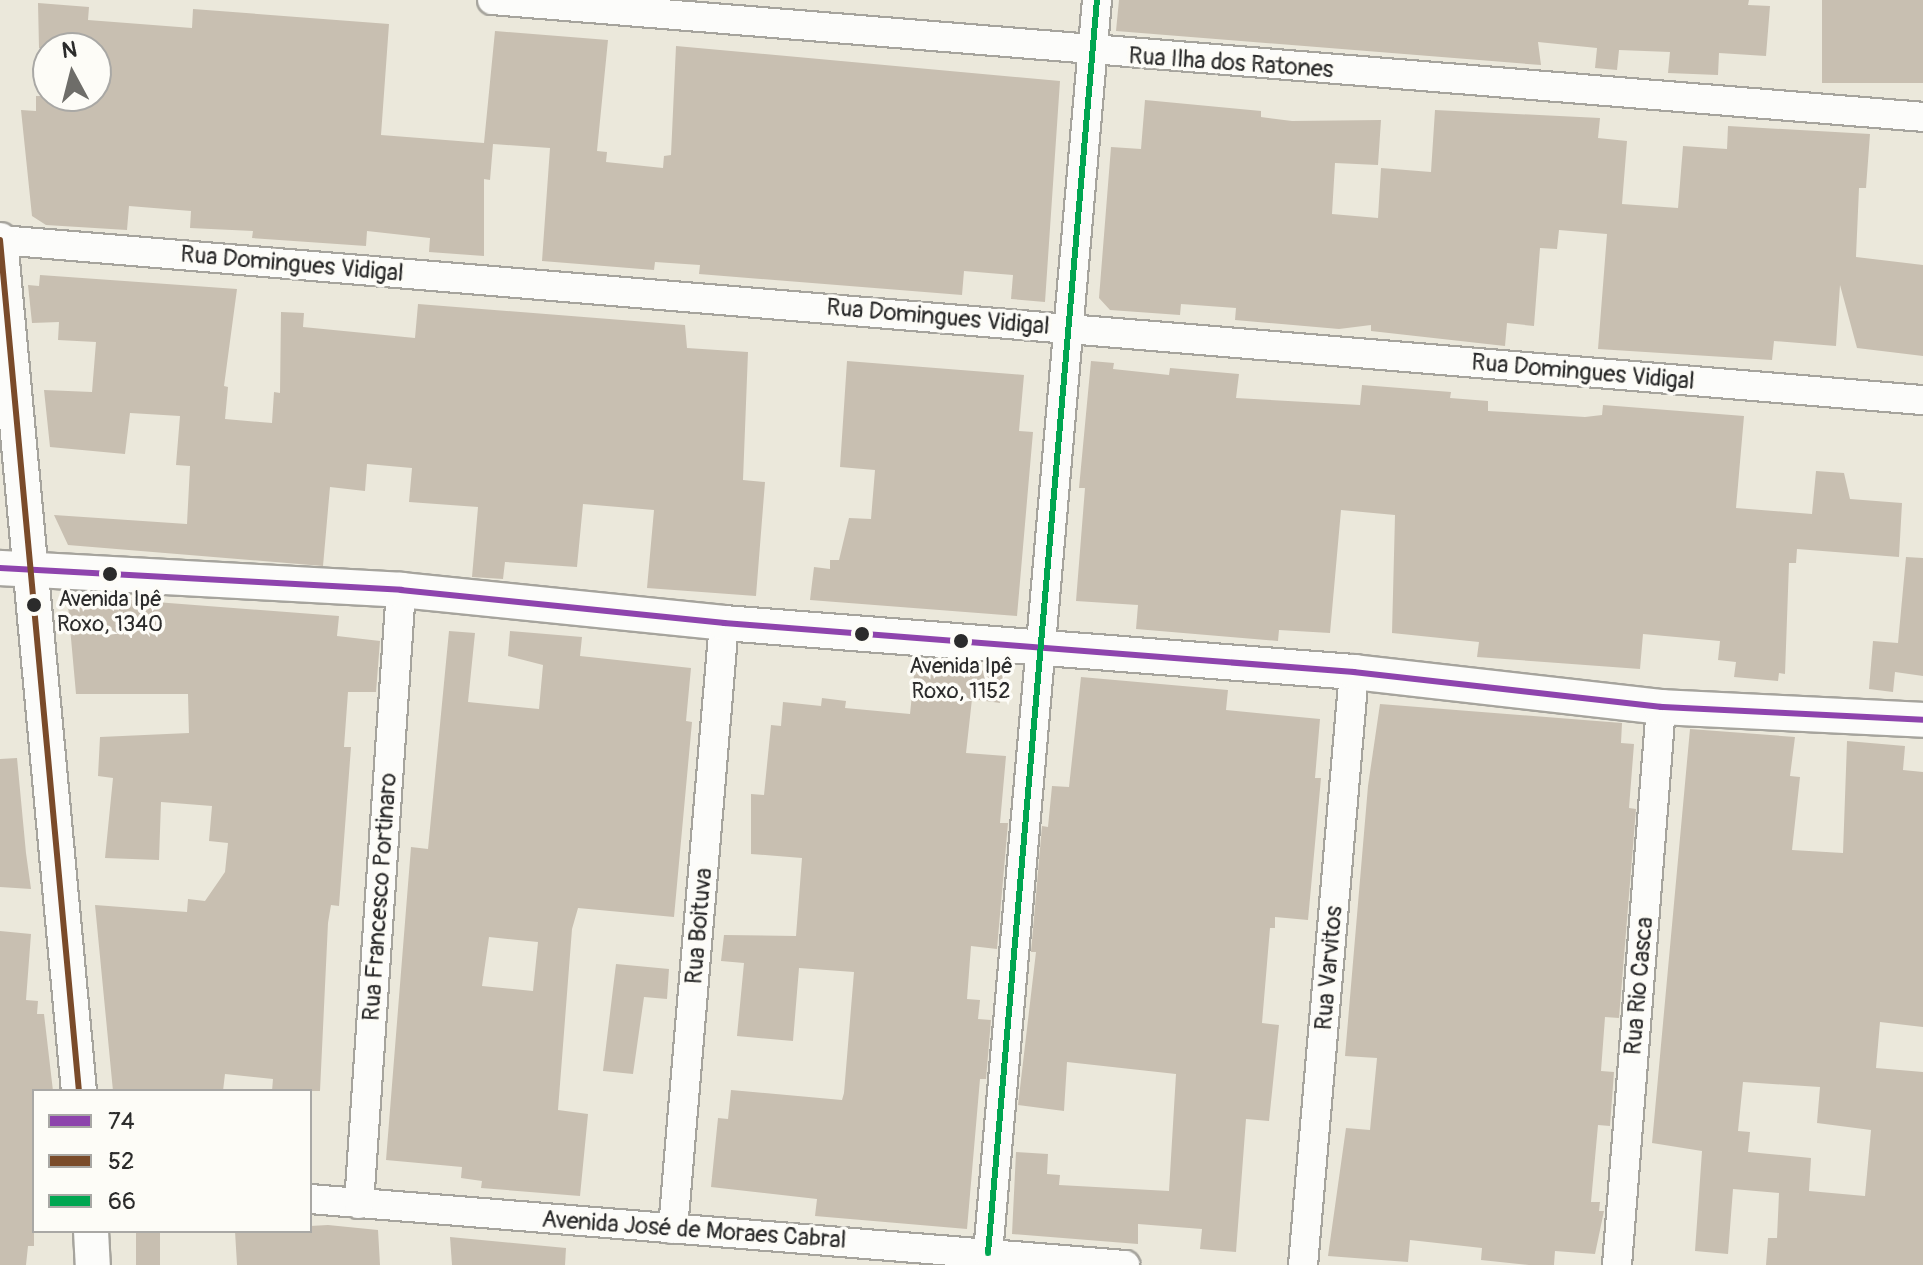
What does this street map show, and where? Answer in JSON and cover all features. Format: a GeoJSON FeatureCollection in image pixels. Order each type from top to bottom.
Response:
{"type":"FeatureCollection","features":[{"type":"Feature","properties":{"kind":"street","name":"Rua Ilha dos Ratones"},"geometry":{"type":"LineString","coordinates":[[492,0],[1092,52],[1923,117]]}},
{"type":"Feature","properties":{"kind":"street"},"geometry":{"type":"LineString","coordinates":[[988,1253],[1038,647],[1097,0]]}},
{"type":"Feature","properties":{"kind":"street"},"geometry":{"type":"LineString","coordinates":[[0,240],[15,568],[79,1089]]}},
{"type":"Feature","properties":{"kind":"street","name":"Rua Domingues Vidigal"},"geometry":{"type":"LineString","coordinates":[[0,240],[1923,400]]}},
{"type":"Feature","properties":{"kind":"street"},"geometry":{"type":"LineString","coordinates":[[15,568],[401,590],[724,623],[1354,672],[1661,707],[1923,720]]}},
{"type":"Feature","properties":{"kind":"street","name":"Rua Francesco Portinaro"},"geometry":{"type":"LineString","coordinates":[[359,1204],[401,590]]}},
{"type":"Feature","properties":{"kind":"street","name":"Rua Boituva"},"geometry":{"type":"LineString","coordinates":[[673,1229],[724,623]]}},
{"type":"Feature","properties":{"kind":"street","name":"Rua Varvitos"},"geometry":{"type":"LineString","coordinates":[[1303,1265],[1354,672]]}},
{"type":"Feature","properties":{"kind":"street","name":"Rua Rio Casca"},"geometry":{"type":"LineString","coordinates":[[1617,1265],[1661,707]]}},
{"type":"Feature","properties":{"kind":"street","name":"Avenida José de Moraes Cabral"},"geometry":{"type":"LineString","coordinates":[[312,1199],[1125,1265]]}},
{"type":"Feature","properties":{"kind":"street"},"geometry":{"type":"LineString","coordinates":[[91,1233],[93,1265]]}},
{"type":"Feature","properties":{"kind":"building"},"geometry":{"type":"Polygon","coordinates":[[[1119,0],[1749,0],[1748,5],[1770,6],[1766,56],[1719,53],[1718,75],[1668,73],[1670,52],[1619,50],[1617,70],[1595,68],[1597,48],[1538,42],[1541,65],[1116,31],[1119,0]]]}},
{"type":"Feature","properties":{"kind":"building"},"geometry":{"type":"Polygon","coordinates":[[[1822,0],[1923,0],[1923,83],[1822,83],[1822,0]]]}},
{"type":"Feature","properties":{"kind":"building"},"geometry":{"type":"Polygon","coordinates":[[[38,3],[89,7],[88,20],[192,28],[193,9],[389,24],[381,135],[484,143],[495,31],[608,40],[597,151],[607,152],[606,162],[663,168],[664,156],[671,155],[676,46],[1060,81],[1045,302],[1011,299],[1013,275],[964,271],[962,295],[699,274],[700,265],[655,262],[654,270],[542,261],[550,148],[493,144],[490,180],[484,179],[484,256],[429,252],[430,238],[367,231],[366,246],[252,238],[253,231],[190,228],[191,211],[129,206],[127,230],[46,225],[32,216],[21,110],[112,112],[112,32],[39,32],[38,3]]]}},
{"type":"Feature","properties":{"kind":"building"},"geometry":{"type":"Polygon","coordinates":[[[1145,100],[1261,111],[1261,117],[1292,121],[1381,120],[1378,165],[1335,163],[1332,214],[1378,218],[1381,168],[1431,172],[1435,110],[1600,118],[1598,138],[1627,141],[1622,204],[1678,208],[1683,146],[1727,149],[1728,126],[1870,134],[1866,188],[1859,188],[1856,257],[1923,265],[1923,356],[1857,348],[1840,285],[1836,346],[1774,341],[1772,360],[1598,349],[1607,234],[1559,230],[1557,249],[1540,248],[1534,326],[1507,323],[1505,346],[1371,331],[1371,325],[1339,329],[1235,320],[1236,308],[1181,304],[1180,315],[1110,310],[1099,298],[1111,147],[1141,149],[1145,100]]]}},
{"type":"Feature","properties":{"kind":"building"},"geometry":{"type":"Polygon","coordinates":[[[40,275],[237,289],[224,386],[228,387],[225,419],[272,423],[274,392],[280,393],[281,312],[304,313],[303,327],[415,338],[418,304],[685,325],[687,348],[748,352],[743,480],[765,482],[756,596],[647,588],[654,510],[583,504],[577,567],[505,562],[503,579],[472,577],[478,507],[409,502],[412,468],[367,464],[365,491],[330,487],[323,566],[68,545],[54,515],[187,524],[190,466],[176,465],[180,416],[130,413],[125,454],[50,447],[44,390],[92,392],[96,342],[58,340],[59,322],[32,323],[28,285],[39,286],[40,275]]]}},
{"type":"Feature","properties":{"kind":"building"},"geometry":{"type":"Polygon","coordinates":[[[847,361],[1024,375],[1019,431],[1033,432],[1017,616],[810,600],[814,567],[830,569],[830,560],[839,560],[849,518],[871,519],[875,470],[840,467],[847,361]]]}},
{"type":"Feature","properties":{"kind":"building"},"geometry":{"type":"Polygon","coordinates":[[[1091,361],[1114,363],[1113,369],[1169,375],[1170,368],[1239,374],[1236,398],[1360,405],[1362,385],[1451,392],[1450,398],[1488,401],[1488,411],[1585,417],[1602,415],[1603,405],[1744,416],[1736,508],[1812,514],[1816,471],[1844,473],[1850,499],[1902,503],[1899,557],[1797,549],[1796,563],[1789,563],[1785,674],[1779,673],[1778,681],[1734,677],[1736,662],[1718,660],[1720,641],[1643,634],[1640,669],[1477,657],[1479,642],[1392,633],[1395,515],[1341,510],[1330,633],[1279,630],[1278,641],[1136,629],[1138,605],[1076,601],[1085,488],[1079,488],[1091,361]]]}},
{"type":"Feature","properties":{"kind":"building"},"geometry":{"type":"Polygon","coordinates":[[[1906,557],[1923,558],[1923,676],[1895,672],[1893,692],[1869,689],[1873,641],[1898,643],[1906,557]]]}},
{"type":"Feature","properties":{"kind":"building"},"geometry":{"type":"Polygon","coordinates":[[[78,596],[339,616],[337,636],[380,641],[376,692],[348,692],[344,747],[351,747],[339,906],[331,905],[328,923],[320,1091],[272,1089],[273,1079],[225,1074],[223,1089],[113,1089],[95,905],[187,912],[188,899],[205,901],[225,872],[228,843],[209,841],[212,806],[161,802],[159,860],[105,858],[113,778],[98,776],[100,737],[189,733],[188,694],[76,694],[68,605],[78,596]]]}},
{"type":"Feature","properties":{"kind":"building"},"geometry":{"type":"Polygon","coordinates":[[[449,631],[475,633],[468,702],[539,709],[543,665],[508,656],[510,631],[582,637],[580,656],[691,668],[686,721],[692,722],[674,917],[578,908],[572,929],[558,1110],[588,1114],[580,1196],[481,1188],[482,1181],[461,1178],[462,1167],[386,1160],[411,847],[428,849],[449,631]],[[489,937],[482,986],[533,991],[538,942],[489,937]]]}},
{"type":"Feature","properties":{"kind":"building"},"geometry":{"type":"Polygon","coordinates":[[[915,665],[1003,672],[1000,703],[972,699],[966,753],[1006,756],[1000,823],[1008,823],[997,949],[971,946],[967,999],[980,1000],[978,1019],[991,1020],[986,1079],[980,1079],[967,1229],[815,1216],[817,1199],[711,1187],[718,1118],[728,1119],[731,1090],[842,1100],[844,1093],[854,972],[799,968],[793,1041],[737,1036],[744,963],[721,961],[724,935],[796,936],[802,858],[751,854],[751,794],[764,795],[771,725],[781,726],[783,702],[821,706],[822,698],[846,701],[845,708],[910,714],[915,665]]]}},
{"type":"Feature","properties":{"kind":"building"},"geometry":{"type":"Polygon","coordinates":[[[1081,677],[1228,690],[1226,710],[1320,719],[1315,778],[1321,778],[1308,920],[1275,917],[1275,928],[1270,928],[1262,1023],[1279,1025],[1269,1121],[1246,1119],[1236,1252],[1200,1249],[1202,1229],[1138,1224],[1138,1244],[1012,1234],[1016,1152],[1048,1154],[1047,1174],[1060,1175],[1059,1185],[1169,1191],[1176,1074],[1067,1062],[1064,1111],[1018,1105],[1036,952],[1031,952],[1042,826],[1048,827],[1052,786],[1069,787],[1081,677]]]}},
{"type":"Feature","properties":{"kind":"building"},"geometry":{"type":"Polygon","coordinates":[[[1380,704],[1622,723],[1621,743],[1634,744],[1629,808],[1636,809],[1619,1018],[1605,1017],[1601,1071],[1614,1072],[1610,1126],[1598,1125],[1591,1202],[1600,1202],[1599,1211],[1604,1211],[1595,1254],[1555,1251],[1554,1265],[1529,1265],[1481,1260],[1482,1248],[1410,1240],[1408,1262],[1328,1256],[1346,1128],[1370,1130],[1377,1058],[1345,1056],[1368,786],[1380,704]]]}},
{"type":"Feature","properties":{"kind":"building"},"geometry":{"type":"Polygon","coordinates":[[[1690,729],[1795,737],[1790,776],[1800,777],[1792,850],[1843,853],[1847,741],[1905,746],[1903,770],[1923,772],[1923,1027],[1880,1022],[1876,1068],[1923,1072],[1923,1265],[1766,1265],[1768,1238],[1777,1238],[1779,1193],[1733,1189],[1728,1254],[1695,1251],[1702,1151],[1652,1143],[1690,729]],[[1743,1082],[1738,1131],[1750,1132],[1748,1152],[1811,1158],[1809,1191],[1865,1196],[1871,1130],[1817,1123],[1820,1087],[1743,1082]]]}},
{"type":"Feature","properties":{"kind":"building"},"geometry":{"type":"Polygon","coordinates":[[[17,758],[31,889],[0,887],[0,759],[17,758]]]}},
{"type":"Feature","properties":{"kind":"building"},"geometry":{"type":"Polygon","coordinates":[[[0,931],[31,934],[26,1000],[38,1001],[37,1014],[44,1014],[53,1089],[32,1089],[34,1246],[28,1246],[26,1265],[0,1265],[0,931]]]}},
{"type":"Feature","properties":{"kind":"building"},"geometry":{"type":"Polygon","coordinates":[[[616,964],[669,969],[667,999],[644,997],[633,1074],[603,1071],[616,964]]]}},
{"type":"Feature","properties":{"kind":"building"},"geometry":{"type":"Polygon","coordinates":[[[312,1226],[378,1230],[380,1265],[237,1265],[235,1233],[312,1233],[312,1226]]]}},
{"type":"Feature","properties":{"kind":"building"},"geometry":{"type":"Polygon","coordinates":[[[136,1233],[160,1233],[160,1265],[136,1265],[136,1233]]]}},
{"type":"Feature","properties":{"kind":"building"},"geometry":{"type":"Polygon","coordinates":[[[450,1237],[566,1248],[565,1265],[452,1265],[450,1237]]]}},
{"type":"Feature","properties":{"kind":"transit line","name":"66"},"geometry":{"type":"LineString","coordinates":[[988,1253],[1097,0]]}},
{"type":"Feature","properties":{"kind":"transit line","name":"52"},"geometry":{"type":"LineString","coordinates":[[0,240],[79,1089]]}},
{"type":"Feature","properties":{"kind":"transit line","name":"74"},"geometry":{"type":"LineString","coordinates":[[0,568],[401,590],[724,623],[1354,672],[1661,707],[1923,720]]}},
{"type":"Feature","properties":{"kind":"place","name":"Avenida Ipê Roxo, 1340"},"geometry":{"type":"Point","coordinates":[110,574]}},
{"type":"Feature","properties":{"kind":"place","name":"Avenida Ipê Roxo, 1152"},"geometry":{"type":"Point","coordinates":[961,641]}}]}
